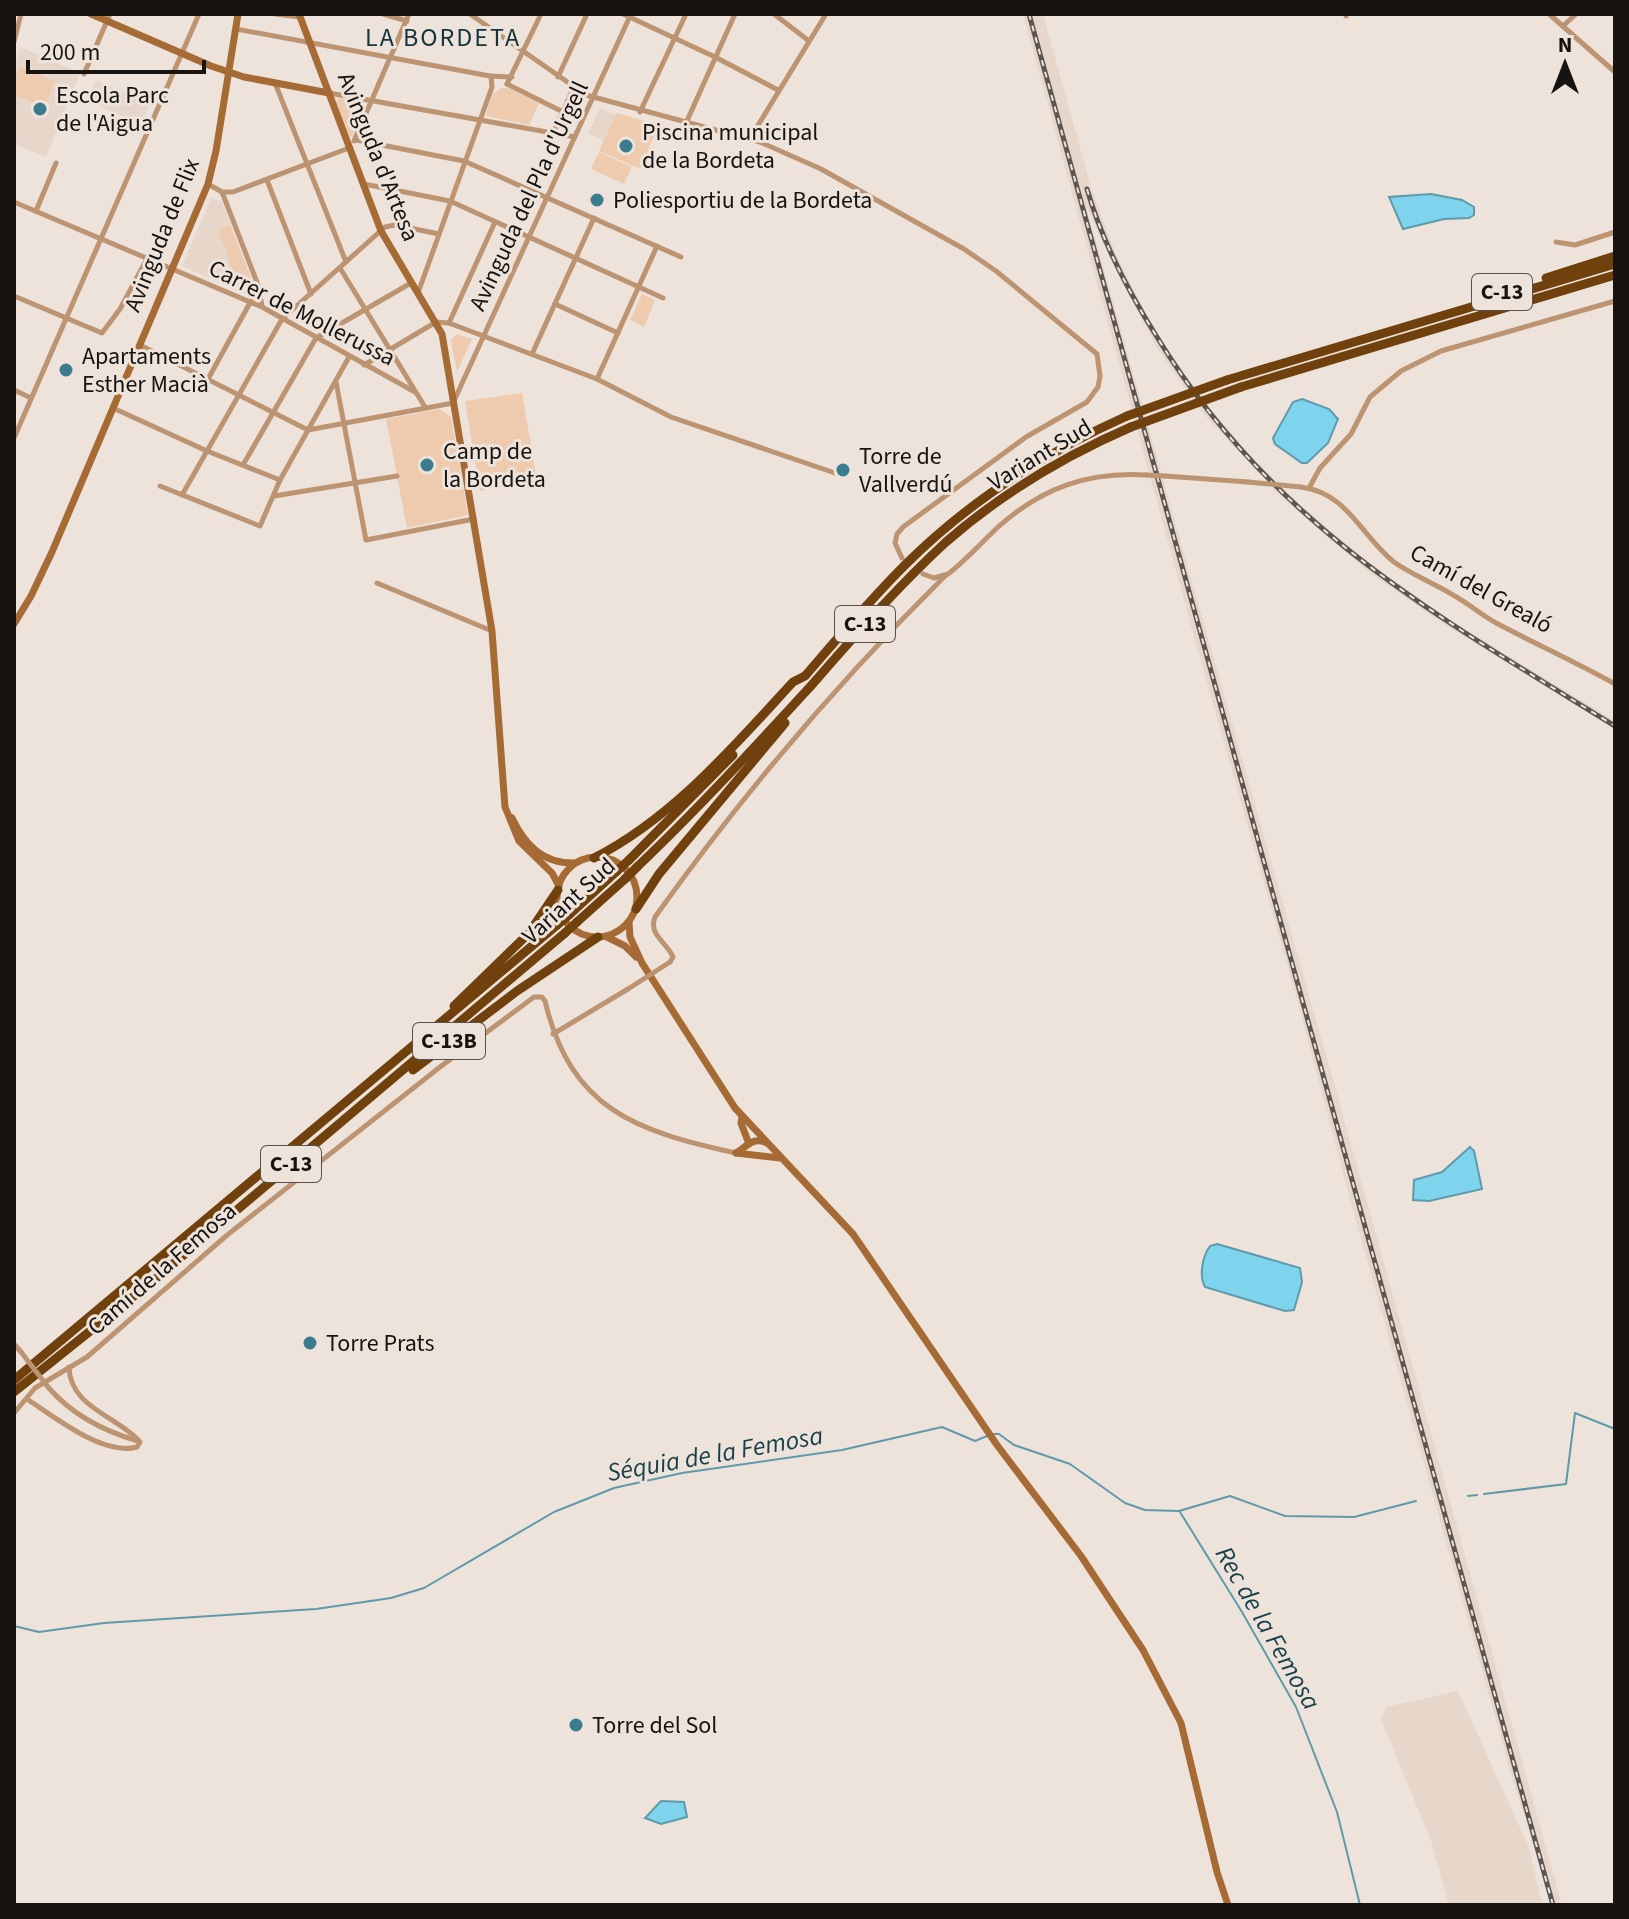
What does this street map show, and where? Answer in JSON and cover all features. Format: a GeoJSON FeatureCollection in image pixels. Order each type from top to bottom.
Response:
{"type":"FeatureCollection","features":[{"type":"Feature","properties":{"kind":"highway","name":"C-13"},"geometry":{"type":"LineString","coordinates":[[805,676],[904,566],[967,511],[1042,459],[1127,416],[1227,380],[1391,331],[1414,320],[1615,256]]}},
{"type":"Feature","properties":{"kind":"highway"},"geometry":{"type":"LineString","coordinates":[[1391,331],[1615,264]]}},
{"type":"Feature","properties":{"kind":"highway","name":"Variant Sud"},"geometry":{"type":"LineString","coordinates":[[14,1392],[104,1321],[306,1151],[574,918],[742,761],[892,595],[946,543],[1009,495],[1078,452],[1131,427],[1241,387],[1615,275]]}},
{"type":"Feature","properties":{"kind":"highway"},"geometry":{"type":"LineString","coordinates":[[636,909],[659,874],[886,608],[892,595]]}},
{"type":"Feature","properties":{"kind":"highway"},"geometry":{"type":"LineString","coordinates":[[594,858],[625,839],[687,790],[738,742],[793,682],[805,676]]}},
{"type":"Feature","properties":{"kind":"highway","name":"Variant Sud"},"geometry":{"type":"LineString","coordinates":[[633,864],[805,676]]}},
{"type":"Feature","properties":{"kind":"highway","name":"C-13B"},"geometry":{"type":"LineString","coordinates":[[341,1109],[344,1101],[445,1014],[516,947],[539,921],[559,888]]}},
{"type":"Feature","properties":{"kind":"highway","name":"Variant Sud"},"geometry":{"type":"LineString","coordinates":[[341,1109],[561,929]]}},
{"type":"Feature","properties":{"kind":"highway","name":"C-13B"},"geometry":{"type":"LineString","coordinates":[[306,1151],[316,1149],[487,1013],[602,937]]}},
{"type":"Feature","properties":{"kind":"highway","name":"C-13"},"geometry":{"type":"LineString","coordinates":[[14,1380],[341,1109]]}},
{"type":"Feature","properties":{"kind":"main road"},"geometry":{"type":"LineString","coordinates":[[91,14],[108,17],[228,72],[329,93]]}},
{"type":"Feature","properties":{"kind":"main road","name":"Avinguda de Flix"},"geometry":{"type":"LineString","coordinates":[[14,624],[31,596],[91,461],[208,184],[238,14]]}},
{"type":"Feature","properties":{"kind":"main road","name":"Avinguda d'Artesa"},"geometry":{"type":"LineString","coordinates":[[300,16],[351,144],[381,231],[442,334],[492,635],[505,802]]}},
{"type":"Feature","properties":{"kind":"main road"},"geometry":{"type":"LineString","coordinates":[[505,802],[507,817],[515,834],[526,850],[552,873],[559,888]]}},
{"type":"Feature","properties":{"kind":"main road"},"geometry":{"type":"LineString","coordinates":[[505,802],[521,835],[544,857]]}},
{"type":"Feature","properties":{"kind":"main road"},"geometry":{"type":"LineString","coordinates":[[515,834],[532,852],[556,862],[577,863],[594,858],[612,860],[630,875],[637,891],[636,909],[629,922],[616,933],[602,937]]}},
{"type":"Feature","properties":{"kind":"main road"},"geometry":{"type":"LineString","coordinates":[[577,863],[568,871],[559,888],[558,906],[565,921],[582,934],[602,937],[625,946],[642,963]]}},
{"type":"Feature","properties":{"kind":"main road"},"geometry":{"type":"LineString","coordinates":[[629,922],[630,937],[642,963],[742,1116],[853,1234],[994,1441],[1081,1556],[1162,1682],[1181,1723],[1228,1905]]}},
{"type":"Feature","properties":{"kind":"main road"},"geometry":{"type":"LineString","coordinates":[[742,1116],[741,1123],[749,1144]]}},
{"type":"Feature","properties":{"kind":"main road"},"geometry":{"type":"LineString","coordinates":[[736,1153],[753,1141],[765,1140]]}},
{"type":"Feature","properties":{"kind":"main road"},"geometry":{"type":"LineString","coordinates":[[757,1154],[765,1140]]}},
{"type":"Feature","properties":{"kind":"main road"},"geometry":{"type":"LineString","coordinates":[[736,1153],[783,1159]]}},
{"type":"Feature","properties":{"kind":"street"},"geometry":{"type":"LineString","coordinates":[[14,42],[21,14]]}},
{"type":"Feature","properties":{"kind":"street"},"geometry":{"type":"LineString","coordinates":[[14,438],[199,14]]}},
{"type":"Feature","properties":{"kind":"street"},"geometry":{"type":"LineString","coordinates":[[275,14],[300,16]]}},
{"type":"Feature","properties":{"kind":"street"},"geometry":{"type":"LineString","coordinates":[[351,144],[408,17],[383,14]]}},
{"type":"Feature","properties":{"kind":"street"},"geometry":{"type":"LineString","coordinates":[[470,14],[524,54],[594,98],[760,142],[821,169],[964,249],[1088,343],[1097,354],[1098,387],[1087,402],[1026,437],[903,527],[895,543],[902,558]]}},
{"type":"Feature","properties":{"kind":"street"},"geometry":{"type":"LineString","coordinates":[[507,84],[541,14]]}},
{"type":"Feature","properties":{"kind":"street"},"geometry":{"type":"LineString","coordinates":[[558,77],[587,14]]}},
{"type":"Feature","properties":{"kind":"street"},"geometry":{"type":"LineString","coordinates":[[640,112],[686,14]]}},
{"type":"Feature","properties":{"kind":"street"},"geometry":{"type":"LineString","coordinates":[[686,123],[735,14]]}},
{"type":"Feature","properties":{"kind":"street"},"geometry":{"type":"LineString","coordinates":[[774,14],[809,41]]}},
{"type":"Feature","properties":{"kind":"street"},"geometry":{"type":"LineString","coordinates":[[748,141],[826,14]]}},
{"type":"Feature","properties":{"kind":"street"},"geometry":{"type":"LineString","coordinates":[[1549,14],[1615,72]]}},
{"type":"Feature","properties":{"kind":"street"},"geometry":{"type":"LineString","coordinates":[[1563,26],[1576,14]]}},
{"type":"Feature","properties":{"kind":"street"},"geometry":{"type":"LineString","coordinates":[[628,15],[778,90]]}},
{"type":"Feature","properties":{"kind":"street","name":"Avinguda del Pla d'Urgell"},"geometry":{"type":"LineString","coordinates":[[453,403],[594,98],[628,15]]}},
{"type":"Feature","properties":{"kind":"street"},"geometry":{"type":"LineString","coordinates":[[84,74],[108,17]]}},
{"type":"Feature","properties":{"kind":"street"},"geometry":{"type":"LineString","coordinates":[[235,29],[490,76],[512,77]]}},
{"type":"Feature","properties":{"kind":"street"},"geometry":{"type":"LineString","coordinates":[[418,294],[492,87],[490,76]]}},
{"type":"Feature","properties":{"kind":"street"},"geometry":{"type":"LineString","coordinates":[[275,83],[346,262]]}},
{"type":"Feature","properties":{"kind":"street"},"geometry":{"type":"LineString","coordinates":[[492,87],[507,84],[563,112]]}},
{"type":"Feature","properties":{"kind":"street"},"geometry":{"type":"LineString","coordinates":[[553,133],[574,87]]}},
{"type":"Feature","properties":{"kind":"street"},"geometry":{"type":"LineString","coordinates":[[329,93],[575,137]]}},
{"type":"Feature","properties":{"kind":"street"},"geometry":{"type":"LineString","coordinates":[[208,184],[222,192],[233,192],[308,165],[351,144],[464,161],[681,257]]}},
{"type":"Feature","properties":{"kind":"street"},"geometry":{"type":"LineString","coordinates":[[36,211],[56,163]]}},
{"type":"Feature","properties":{"kind":"street"},"geometry":{"type":"LineString","coordinates":[[267,180],[311,294]]}},
{"type":"Feature","properties":{"kind":"street"},"geometry":{"type":"LineString","coordinates":[[363,184],[450,201],[663,298]]}},
{"type":"Feature","properties":{"kind":"street"},"geometry":{"type":"LineString","coordinates":[[222,192],[258,285],[262,307]]}},
{"type":"Feature","properties":{"kind":"street","name":"Carrer de Mollerussa"},"geometry":{"type":"LineString","coordinates":[[14,202],[251,301],[415,392]]}},
{"type":"Feature","properties":{"kind":"street"},"geometry":{"type":"LineString","coordinates":[[532,354],[594,218]]}},
{"type":"Feature","properties":{"kind":"street"},"geometry":{"type":"LineString","coordinates":[[449,323],[495,222]]}},
{"type":"Feature","properties":{"kind":"street"},"geometry":{"type":"LineString","coordinates":[[182,495],[282,319],[381,231],[395,225],[439,234]]}},
{"type":"Feature","properties":{"kind":"street"},"geometry":{"type":"LineString","coordinates":[[1556,242],[1581,245],[1615,232]]}},
{"type":"Feature","properties":{"kind":"street"},"geometry":{"type":"LineString","coordinates":[[597,379],[657,246]]}},
{"type":"Feature","properties":{"kind":"street"},"geometry":{"type":"LineString","coordinates":[[14,296],[102,333],[120,309],[148,257]]}},
{"type":"Feature","properties":{"kind":"street"},"geometry":{"type":"LineString","coordinates":[[340,268],[425,407]]}},
{"type":"Feature","properties":{"kind":"street"},"geometry":{"type":"LineString","coordinates":[[243,465],[316,338],[411,283]]}},
{"type":"Feature","properties":{"kind":"street"},"geometry":{"type":"LineString","coordinates":[[208,379],[251,301]]}},
{"type":"Feature","properties":{"kind":"street"},"geometry":{"type":"LineString","coordinates":[[1309,488],[1320,468],[1351,434],[1374,392],[1401,371],[1441,351],[1615,301]]}},
{"type":"Feature","properties":{"kind":"street"},"geometry":{"type":"LineString","coordinates":[[555,304],[618,333]]}},
{"type":"Feature","properties":{"kind":"street"},"geometry":{"type":"LineString","coordinates":[[364,365],[436,322],[449,323],[597,379],[671,417],[835,473]]}},
{"type":"Feature","properties":{"kind":"street"},"geometry":{"type":"LineString","coordinates":[[140,345],[308,430],[453,403]]}},
{"type":"Feature","properties":{"kind":"street"},"geometry":{"type":"LineString","coordinates":[[160,486],[260,526],[280,480],[349,357]]}},
{"type":"Feature","properties":{"kind":"street"},"geometry":{"type":"LineString","coordinates":[[450,380],[464,379]]}},
{"type":"Feature","properties":{"kind":"street"},"geometry":{"type":"LineString","coordinates":[[335,380],[366,540],[474,519]]}},
{"type":"Feature","properties":{"kind":"street"},"geometry":{"type":"LineString","coordinates":[[14,390],[31,398]]}},
{"type":"Feature","properties":{"kind":"street"},"geometry":{"type":"LineString","coordinates":[[113,408],[280,480]]}},
{"type":"Feature","properties":{"kind":"street","name":"Camí del Grealó"},"geometry":{"type":"LineString","coordinates":[[553,1034],[670,962],[673,957],[671,951],[655,935],[652,925],[738,805],[882,639],[945,576],[1000,526],[1049,491],[1074,481],[1101,475],[1147,475],[1309,488],[1345,507],[1383,552],[1412,574],[1458,597],[1499,625],[1615,684]]}},
{"type":"Feature","properties":{"kind":"street"},"geometry":{"type":"LineString","coordinates":[[273,496],[397,476]]}},
{"type":"Feature","properties":{"kind":"street"},"geometry":{"type":"LineString","coordinates":[[923,574],[934,578],[945,576]]}},
{"type":"Feature","properties":{"kind":"street"},"geometry":{"type":"LineString","coordinates":[[377,583],[492,635]]}},
{"type":"Feature","properties":{"kind":"street","name":"Camí de la Femosa"},"geometry":{"type":"LineString","coordinates":[[14,1413],[35,1388],[87,1357],[226,1236],[537,996],[542,997],[563,1056],[581,1082],[608,1107],[629,1121],[677,1138],[736,1153]]}},
{"type":"Feature","properties":{"kind":"street"},"geometry":{"type":"LineString","coordinates":[[14,1344],[69,1408],[89,1422],[140,1442]]}},
{"type":"Feature","properties":{"kind":"street"},"geometry":{"type":"LineString","coordinates":[[69,1367],[69,1381],[81,1398],[109,1420],[132,1432],[140,1442]]}},
{"type":"Feature","properties":{"kind":"street"},"geometry":{"type":"LineString","coordinates":[[27,1399],[70,1429],[106,1444],[131,1449],[140,1442]]}},
{"type":"Feature","properties":{"kind":"shaded area"},"geometry":{"type":"Polygon","coordinates":[[[1023,14],[1043,14],[1092,191],[1116,254],[1155,332],[1208,408],[1281,489],[1376,569],[1450,620],[1615,721],[1615,729],[1445,625],[1370,573],[1277,493],[1201,411],[1157,348],[1107,253],[1085,203],[1562,1905],[1552,1905],[1509,1767],[1023,14]]]}},
{"type":"Feature","properties":{"kind":"shaded area","name":"Escola Parc de l'Aigua"},"geometry":{"type":"Polygon","coordinates":[[[20,47],[80,73],[46,157],[14,144],[14,69],[20,47]]]}},
{"type":"Feature","properties":{"kind":"shaded area"},"geometry":{"type":"Polygon","coordinates":[[[19,67],[55,81],[45,107],[14,95],[14,80],[19,67]]]}},
{"type":"Feature","properties":{"kind":"shaded area"},"geometry":{"type":"Polygon","coordinates":[[[96,80],[150,103],[141,124],[87,101],[96,80]]]}},
{"type":"Feature","properties":{"kind":"shaded area"},"geometry":{"type":"Polygon","coordinates":[[[501,88],[508,88],[539,103],[529,125],[486,116],[492,95],[501,88]]]}},
{"type":"Feature","properties":{"kind":"shaded area"},"geometry":{"type":"Polygon","coordinates":[[[339,98],[365,104],[352,137],[336,102],[339,98]]]}},
{"type":"Feature","properties":{"kind":"shaded area"},"geometry":{"type":"Polygon","coordinates":[[[600,108],[616,115],[604,141],[588,133],[600,108]]]}},
{"type":"Feature","properties":{"kind":"shaded area","name":"Piscina municipal de la Bordeta"},"geometry":{"type":"Polygon","coordinates":[[[617,113],[659,125],[640,169],[599,151],[617,113]]]}},
{"type":"Feature","properties":{"kind":"shaded area"},"geometry":{"type":"Polygon","coordinates":[[[599,152],[632,167],[624,184],[591,169],[599,152]]]}},
{"type":"Feature","properties":{"kind":"shaded area"},"geometry":{"type":"Polygon","coordinates":[[[211,198],[222,202],[254,285],[249,295],[182,266],[211,198]]]}},
{"type":"Feature","properties":{"kind":"shaded area"},"geometry":{"type":"Polygon","coordinates":[[[230,225],[251,279],[238,284],[218,230],[230,225]]]}},
{"type":"Feature","properties":{"kind":"shaded area"},"geometry":{"type":"Polygon","coordinates":[[[642,294],[655,300],[644,327],[630,320],[642,294]]]}},
{"type":"Feature","properties":{"kind":"shaded area"},"geometry":{"type":"Polygon","coordinates":[[[457,334],[472,339],[457,372],[451,340],[457,334]]]}},
{"type":"Feature","properties":{"kind":"shaded area"},"geometry":{"type":"Polygon","coordinates":[[[522,393],[537,481],[480,491],[465,401],[522,393]]]}},
{"type":"Feature","properties":{"kind":"shaded area","name":"Camp de la Bordeta"},"geometry":{"type":"Polygon","coordinates":[[[440,409],[451,417],[468,515],[407,528],[386,419],[440,409]]]}},
{"type":"Feature","properties":{"kind":"shaded area"},"geometry":{"type":"Polygon","coordinates":[[[1458,1691],[1529,1848],[1542,1905],[1449,1905],[1431,1841],[1381,1719],[1386,1707],[1458,1691]]]}},
{"type":"Feature","properties":{"kind":"water"},"geometry":{"type":"Polygon","coordinates":[[[1431,194],[1462,200],[1474,207],[1474,215],[1403,229],[1389,197],[1431,194]]]}},
{"type":"Feature","properties":{"kind":"water"},"geometry":{"type":"Polygon","coordinates":[[[1302,399],[1329,409],[1338,419],[1328,443],[1307,463],[1302,463],[1275,444],[1273,438],[1293,402],[1302,399]]]}},
{"type":"Feature","properties":{"kind":"water"},"geometry":{"type":"Polygon","coordinates":[[[1470,1147],[1474,1151],[1482,1189],[1429,1201],[1413,1200],[1414,1180],[1442,1172],[1470,1147]]]}},
{"type":"Feature","properties":{"kind":"water"},"geometry":{"type":"Polygon","coordinates":[[[1217,1244],[1300,1268],[1302,1282],[1294,1310],[1285,1311],[1205,1287],[1203,1261],[1210,1246],[1217,1244]]]}},
{"type":"Feature","properties":{"kind":"water"},"geometry":{"type":"Polygon","coordinates":[[[661,1801],[684,1802],[687,1817],[661,1824],[645,1818],[661,1801]]]}},
{"type":"Feature","properties":{"kind":"waterway","name":"Séquia de la Femosa"},"geometry":{"type":"LineString","coordinates":[[1484,1494],[1566,1484],[1575,1413],[1615,1429]]}},
{"type":"Feature","properties":{"kind":"waterway","name":"Séquia de la Femosa"},"geometry":{"type":"LineString","coordinates":[[14,1626],[39,1632],[104,1623],[316,1609],[391,1598],[424,1588],[554,1512],[614,1488],[682,1473],[842,1450],[942,1427],[975,1441],[987,1436]]}},
{"type":"Feature","properties":{"kind":"waterway","name":"Séquia de la Femosa"},"geometry":{"type":"LineString","coordinates":[[993,1434],[999,1434],[1014,1445],[1070,1464],[1125,1503],[1145,1510],[1179,1511],[1230,1496],[1285,1516],[1354,1517],[1416,1501]]}},
{"type":"Feature","properties":{"kind":"waterway","name":"Séquia de la Femosa"},"geometry":{"type":"LineString","coordinates":[[1468,1496],[1477,1495]]}},
{"type":"Feature","properties":{"kind":"waterway","name":"Rec de la Femosa"},"geometry":{"type":"LineString","coordinates":[[1180,1512],[1296,1707],[1337,1812],[1360,1905]]}},
{"type":"Feature","properties":{"kind":"railway"},"geometry":{"type":"LineString","coordinates":[[1029,14],[1553,1905]]}},
{"type":"Feature","properties":{"kind":"railway"},"geometry":{"type":"LineString","coordinates":[[1087,189],[1108,247],[1146,320],[1202,403],[1252,461],[1305,513],[1361,560],[1483,644],[1615,726]]}},
{"type":"Feature","properties":{"kind":"place","name":"Escola Parc de l'Aigua"},"geometry":{"type":"Point","coordinates":[40,109]}},
{"type":"Feature","properties":{"kind":"place","name":"Piscina municipal de la Bordeta"},"geometry":{"type":"Point","coordinates":[626,146]}},
{"type":"Feature","properties":{"kind":"place","name":"Poliesportiu de la Bordeta"},"geometry":{"type":"Point","coordinates":[597,200]}},
{"type":"Feature","properties":{"kind":"place","name":"Apartaments Esther Macià"},"geometry":{"type":"Point","coordinates":[66,370]}},
{"type":"Feature","properties":{"kind":"place","name":"Camp de la Bordeta"},"geometry":{"type":"Point","coordinates":[427,465]}},
{"type":"Feature","properties":{"kind":"place","name":"Torre de Vallverdú"},"geometry":{"type":"Point","coordinates":[843,470]}},
{"type":"Feature","properties":{"kind":"place","name":"Torre Prats"},"geometry":{"type":"Point","coordinates":[310,1343]}},
{"type":"Feature","properties":{"kind":"place","name":"Torre del Sol"},"geometry":{"type":"Point","coordinates":[576,1725]}},
{"type":"Feature","properties":{"kind":"district","name":"LA BORDETA"},"geometry":{"type":"Point","coordinates":[443,37]}}]}
